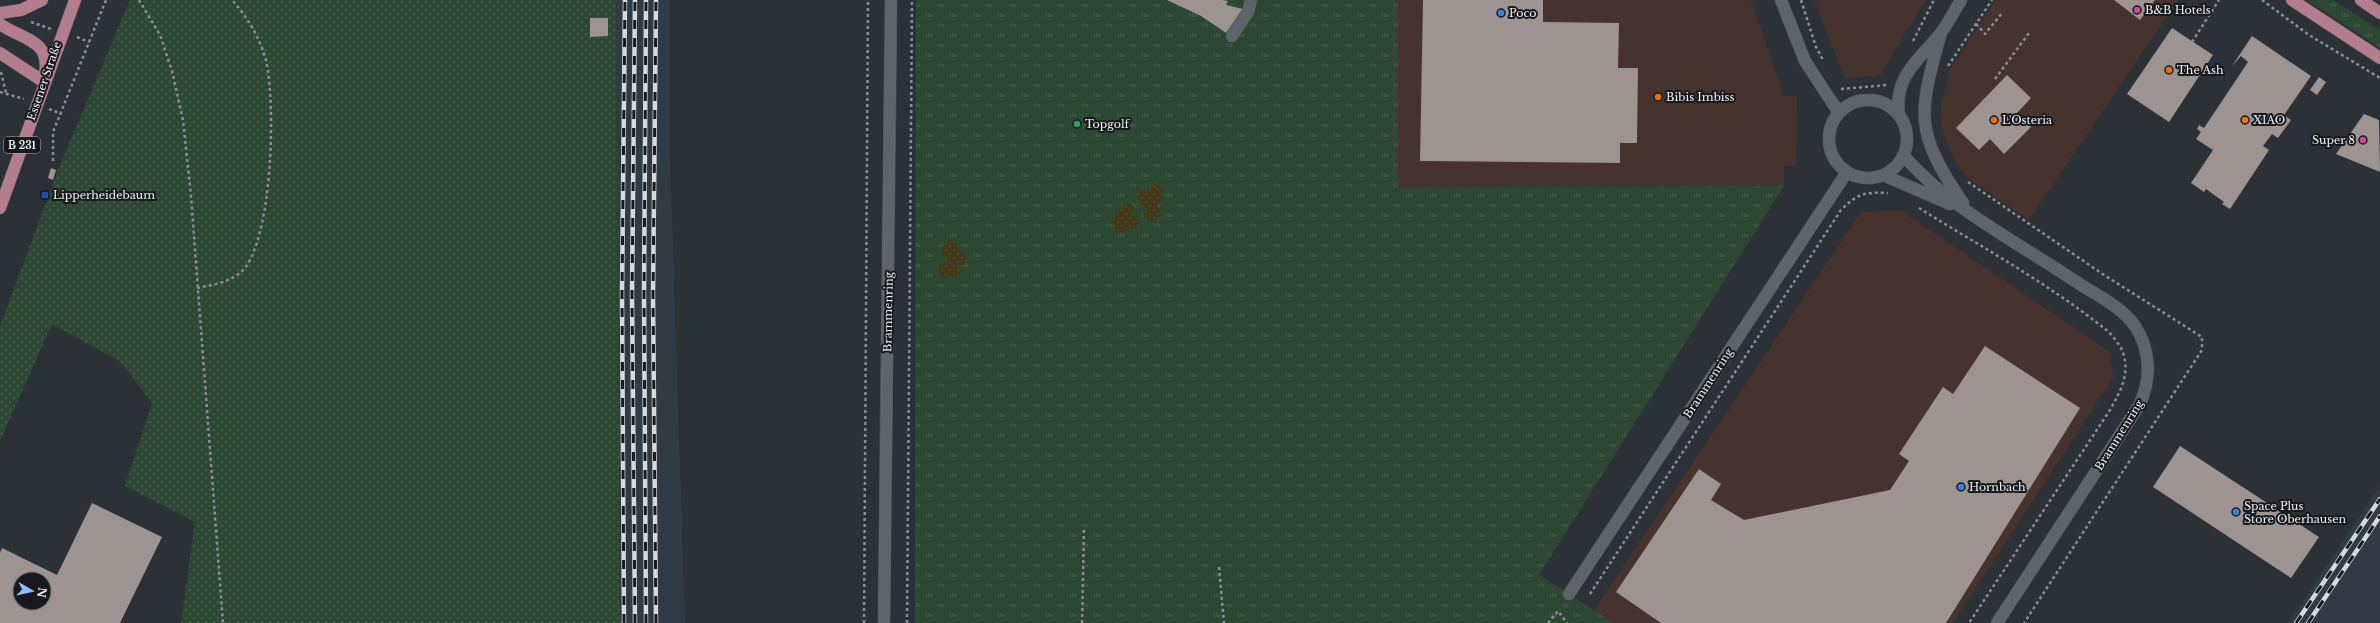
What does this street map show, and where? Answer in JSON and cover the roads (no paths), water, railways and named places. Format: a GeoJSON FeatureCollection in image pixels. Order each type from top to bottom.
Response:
{"type":"FeatureCollection","features":[{"type":"Feature","properties":{"kind":"main road"},"geometry":{"type":"LineString","coordinates":[[0,13],[21,10],[42,0]]}},
{"type":"Feature","properties":{"kind":"main road","name":"Essener Straße"},"geometry":{"type":"LineString","coordinates":[[0,208],[74,0]]}},
{"type":"Feature","properties":{"kind":"main road"},"geometry":{"type":"LineString","coordinates":[[2292,0],[2380,58]]}},
{"type":"Feature","properties":{"kind":"main road"},"geometry":{"type":"LineString","coordinates":[[2361,0],[2380,13]]}},
{"type":"Feature","properties":{"kind":"main road"},"geometry":{"type":"LineString","coordinates":[[0,24],[37,44],[46,63],[44,82],[0,53]]}},
{"type":"Feature","properties":{"kind":"street","name":"Brammenring"},"geometry":{"type":"LineString","coordinates":[[884,623],[891,0]]}},
{"type":"Feature","properties":{"kind":"street"},"geometry":{"type":"LineString","coordinates":[[1232,36],[1248,12],[1251,0]]}},
{"type":"Feature","properties":{"kind":"street"},"geometry":{"type":"LineString","coordinates":[[1780,0],[1805,61],[1839,113]]}},
{"type":"Feature","properties":{"kind":"street","name":"Brammenring"},"geometry":{"type":"LineString","coordinates":[[1883,175],[1894,168],[1903,155],[1907,141],[1906,133],[1899,115],[1897,100],[1899,87],[1914,63],[1941,33],[1961,0]]}},
{"type":"Feature","properties":{"kind":"street","name":"Brammenring"},"geometry":{"type":"LineString","coordinates":[[1941,33],[1926,89],[1924,103],[1925,128],[1938,165],[1970,212]]}},
{"type":"Feature","properties":{"kind":"street"},"geometry":{"type":"LineString","coordinates":[[1883,175],[1864,178],[1847,172],[1835,159],[1830,146],[1831,126],[1839,113],[1848,105],[1868,100],[1886,104],[1899,115]]}},
{"type":"Feature","properties":{"kind":"street","name":"Brammenring"},"geometry":{"type":"LineString","coordinates":[[1903,155],[1940,190],[1970,212],[2101,298],[2128,318],[2140,334],[2148,364],[2147,386],[2140,404],[1997,623]]}},
{"type":"Feature","properties":{"kind":"street","name":"Brammenring"},"geometry":{"type":"LineString","coordinates":[[1569,594],[1847,172]]}},
{"type":"Feature","properties":{"kind":"street","name":"Brammenring"},"geometry":{"type":"LineString","coordinates":[[1883,175],[1970,212]]}},
{"type":"Feature","properties":{"kind":"railway"},"geometry":{"type":"LineString","coordinates":[[624,623],[622,294],[625,0]]}},
{"type":"Feature","properties":{"kind":"railway"},"geometry":{"type":"LineString","coordinates":[[635,0],[632,295],[635,623]]}},
{"type":"Feature","properties":{"kind":"railway"},"geometry":{"type":"LineString","coordinates":[[646,0],[644,294],[646,623]]}},
{"type":"Feature","properties":{"kind":"railway"},"geometry":{"type":"LineString","coordinates":[[656,0],[653,295],[656,623]]}},
{"type":"Feature","properties":{"kind":"railway"},"geometry":{"type":"LineString","coordinates":[[2296,623],[2380,499]]}},
{"type":"Feature","properties":{"kind":"railway"},"geometry":{"type":"LineString","coordinates":[[2308,623],[2380,516]]}},
{"type":"Feature","properties":{"kind":"place","name":"B&B Hotels"},"geometry":{"type":"Point","coordinates":[2137,10]}},
{"type":"Feature","properties":{"kind":"place","name":"Poco"},"geometry":{"type":"Point","coordinates":[1501,13]}},
{"type":"Feature","properties":{"kind":"place","name":"The Ash"},"geometry":{"type":"Point","coordinates":[2169,70]}},
{"type":"Feature","properties":{"kind":"place","name":"Bibis Imbiss"},"geometry":{"type":"Point","coordinates":[1658,97]}},
{"type":"Feature","properties":{"kind":"place","name":"L'Osteria"},"geometry":{"type":"Point","coordinates":[1994,120]}},
{"type":"Feature","properties":{"kind":"place","name":"XIAO"},"geometry":{"type":"Point","coordinates":[2245,120]}},
{"type":"Feature","properties":{"kind":"place","name":"Topgolf"},"geometry":{"type":"Point","coordinates":[1077,124]}},
{"type":"Feature","properties":{"kind":"place","name":"Super 8"},"geometry":{"type":"Point","coordinates":[2363,140]}},
{"type":"Feature","properties":{"kind":"place","name":"Lipperheidebaum"},"geometry":{"type":"Point","coordinates":[45,195]}},
{"type":"Feature","properties":{"kind":"place","name":"Hornbach"},"geometry":{"type":"Point","coordinates":[1961,487]}},
{"type":"Feature","properties":{"kind":"place","name":"Space Plus Store Oberhausen"},"geometry":{"type":"Point","coordinates":[2236,512]}}]}
